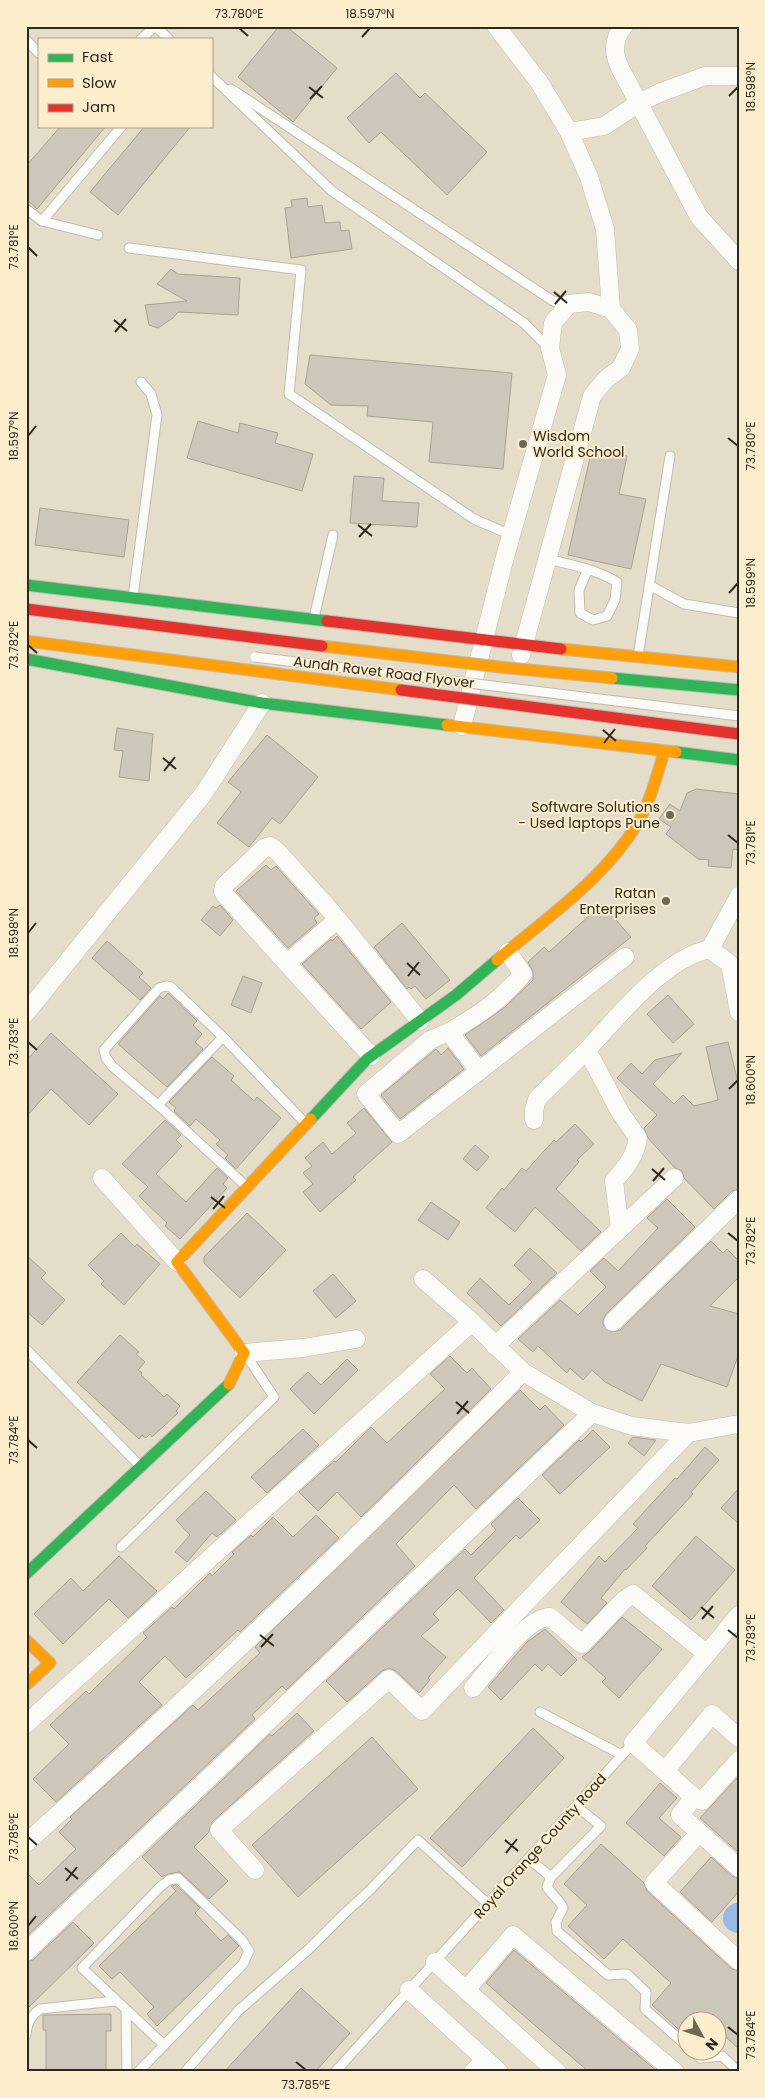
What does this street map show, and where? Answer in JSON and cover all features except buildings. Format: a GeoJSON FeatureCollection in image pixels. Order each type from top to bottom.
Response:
{"type":"FeatureCollection","features":[{"type":"Feature","properties":{"kind":"street"},"geometry":{"type":"LineString","coordinates":[[496,26],[539,82],[569,132],[590,177],[605,229],[612,309],[628,330],[630,349],[621,368],[606,379],[592,396],[525,645],[499,730]]}},
{"type":"Feature","properties":{"kind":"street"},"geometry":{"type":"LineString","coordinates":[[624,26],[619,32],[615,54],[617,66],[639,103],[699,217],[739,261]]}},
{"type":"Feature","properties":{"kind":"street"},"geometry":{"type":"LineString","coordinates":[[569,132],[604,126],[659,92],[705,76],[739,76]]}},
{"type":"Feature","properties":{"kind":"street"},"geometry":{"type":"LineString","coordinates":[[462,726],[511,535],[557,375],[550,348],[553,323],[569,304],[589,302],[612,309]]}},
{"type":"Feature","properties":{"kind":"street"},"geometry":{"type":"LineString","coordinates":[[26,585],[525,645],[739,667]]}},
{"type":"Feature","properties":{"kind":"street","name":"Aundh Ravet Road Flyover"},"geometry":{"type":"LineString","coordinates":[[26,609],[508,668],[739,690]]}},
{"type":"Feature","properties":{"kind":"street","name":"Aundh Ravet Road Flyover"},"geometry":{"type":"LineString","coordinates":[[26,641],[739,734]]}},
{"type":"Feature","properties":{"kind":"street"},"geometry":{"type":"LineString","coordinates":[[26,660],[262,703],[739,760]]}},
{"type":"Feature","properties":{"kind":"street"},"geometry":{"type":"LineString","coordinates":[[26,1013],[204,793],[262,703]]}},
{"type":"Feature","properties":{"kind":"street"},"geometry":{"type":"LineString","coordinates":[[177,1262],[371,1056],[456,995],[590,881],[620,848],[639,820],[654,786],[664,752]]}},
{"type":"Feature","properties":{"kind":"street"},"geometry":{"type":"LineString","coordinates":[[371,1056],[227,900],[223,891],[224,886],[264,848],[270,846],[278,852],[420,1021]]}},
{"type":"Feature","properties":{"kind":"street"},"geometry":{"type":"LineString","coordinates":[[534,1120],[537,1099],[587,1050],[650,982],[697,952],[710,949],[739,896]]}},
{"type":"Feature","properties":{"kind":"street"},"geometry":{"type":"LineString","coordinates":[[287,963],[337,920]]}},
{"type":"Feature","properties":{"kind":"street"},"geometry":{"type":"LineString","coordinates":[[710,949],[734,967],[739,1012]]}},
{"type":"Feature","properties":{"kind":"street"},"geometry":{"type":"LineString","coordinates":[[508,952],[523,974],[506,994],[449,1032],[430,1040],[366,1094],[398,1134],[625,957]]}},
{"type":"Feature","properties":{"kind":"street"},"geometry":{"type":"LineString","coordinates":[[449,1032],[479,1071]]}},
{"type":"Feature","properties":{"kind":"street"},"geometry":{"type":"LineString","coordinates":[[587,1050],[620,1112],[638,1138],[636,1152],[614,1181],[620,1229]]}},
{"type":"Feature","properties":{"kind":"street"},"geometry":{"type":"LineString","coordinates":[[102,1178],[177,1262],[244,1353]]}},
{"type":"Feature","properties":{"kind":"street"},"geometry":{"type":"LineString","coordinates":[[495,1346],[674,1178]]}},
{"type":"Feature","properties":{"kind":"street"},"geometry":{"type":"LineString","coordinates":[[613,1322],[739,1199]]}},
{"type":"Feature","properties":{"kind":"street"},"geometry":{"type":"LineString","coordinates":[[423,1280],[472,1322],[523,1372],[592,1413],[632,1426],[688,1434],[739,1424]]}},
{"type":"Feature","properties":{"kind":"street"},"geometry":{"type":"LineString","coordinates":[[26,1724],[472,1322]]}},
{"type":"Feature","properties":{"kind":"street"},"geometry":{"type":"LineString","coordinates":[[244,1353],[303,1348],[356,1339]]}},
{"type":"Feature","properties":{"kind":"street"},"geometry":{"type":"LineString","coordinates":[[27,1571],[228,1387],[244,1353]]}},
{"type":"Feature","properties":{"kind":"street"},"geometry":{"type":"LineString","coordinates":[[26,1843],[160,1723],[414,1481],[523,1372]]}},
{"type":"Feature","properties":{"kind":"street"},"geometry":{"type":"LineString","coordinates":[[26,1952],[592,1413]]}},
{"type":"Feature","properties":{"kind":"street"},"geometry":{"type":"LineString","coordinates":[[255,1870],[219,1830],[389,1679],[422,1711],[688,1434]]}},
{"type":"Feature","properties":{"kind":"street"},"geometry":{"type":"LineString","coordinates":[[473,1688],[527,1627],[543,1617],[550,1617],[582,1644],[624,1600],[633,1594],[707,1654]]}},
{"type":"Feature","properties":{"kind":"street","name":"Royal Orange County Road"},"geometry":{"type":"LineString","coordinates":[[627,1749],[739,1615]]}},
{"type":"Feature","properties":{"kind":"street"},"geometry":{"type":"LineString","coordinates":[[26,1640],[50,1663],[26,1685]]}},
{"type":"Feature","properties":{"kind":"street"},"geometry":{"type":"LineString","coordinates":[[665,1771],[712,1714],[739,1738]]}},
{"type":"Feature","properties":{"kind":"street"},"geometry":{"type":"LineString","coordinates":[[627,1749],[665,1771],[694,1797],[702,1801],[739,1760]]}},
{"type":"Feature","properties":{"kind":"street"},"geometry":{"type":"LineString","coordinates":[[694,1797],[680,1815],[739,1868]]}},
{"type":"Feature","properties":{"kind":"street"},"geometry":{"type":"LineString","coordinates":[[699,1833],[654,1883],[739,1960]]}},
{"type":"Feature","properties":{"kind":"street"},"geometry":{"type":"LineString","coordinates":[[466,1990],[513,1935],[675,2072]]}},
{"type":"Feature","properties":{"kind":"street"},"geometry":{"type":"LineString","coordinates":[[435,1962],[558,2072]]}},
{"type":"Feature","properties":{"kind":"street"},"geometry":{"type":"LineString","coordinates":[[409,1990],[499,2072]]}},
{"type":"Feature","properties":{"kind":"street"},"geometry":{"type":"LineString","coordinates":[[473,2072],[485,2059]]}},
{"type":"Feature","properties":{"kind":"lane"},"geometry":{"type":"LineString","coordinates":[[142,38],[155,26],[168,38]]}},
{"type":"Feature","properties":{"kind":"lane"},"geometry":{"type":"LineString","coordinates":[[26,40],[38,52]]}},
{"type":"Feature","properties":{"kind":"lane"},"geometry":{"type":"LineString","coordinates":[[212,77],[553,300],[569,304]]}},
{"type":"Feature","properties":{"kind":"lane"},"geometry":{"type":"LineString","coordinates":[[212,77],[332,190],[524,323],[550,348]]}},
{"type":"Feature","properties":{"kind":"lane"},"geometry":{"type":"LineString","coordinates":[[42,221],[120,128]]}},
{"type":"Feature","properties":{"kind":"lane"},"geometry":{"type":"LineString","coordinates":[[26,209],[42,221],[98,235]]}},
{"type":"Feature","properties":{"kind":"lane"},"geometry":{"type":"LineString","coordinates":[[129,248],[301,270],[288,394],[474,519],[511,535]]}},
{"type":"Feature","properties":{"kind":"lane"},"geometry":{"type":"LineString","coordinates":[[133,597],[157,415],[151,394],[141,382]]}},
{"type":"Feature","properties":{"kind":"lane"},"geometry":{"type":"LineString","coordinates":[[638,656],[670,456]]}},
{"type":"Feature","properties":{"kind":"lane"},"geometry":{"type":"LineString","coordinates":[[314,619],[333,535]]}},
{"type":"Feature","properties":{"kind":"lane"},"geometry":{"type":"LineString","coordinates":[[548,559],[588,569],[600,572],[617,582],[615,600],[607,616],[593,620],[580,613],[579,590],[588,569]]}},
{"type":"Feature","properties":{"kind":"lane"},"geometry":{"type":"LineString","coordinates":[[649,585],[684,604],[739,612]]}},
{"type":"Feature","properties":{"kind":"lane"},"geometry":{"type":"LineString","coordinates":[[244,656],[739,716]]}},
{"type":"Feature","properties":{"kind":"lane"},"geometry":{"type":"LineString","coordinates":[[248,1187],[112,1066],[106,1058],[104,1050],[159,988],[171,987],[223,1037],[306,1124]]}},
{"type":"Feature","properties":{"kind":"lane"},"geometry":{"type":"LineString","coordinates":[[158,1105],[223,1037]]}},
{"type":"Feature","properties":{"kind":"lane"},"geometry":{"type":"LineString","coordinates":[[26,1349],[140,1466]]}},
{"type":"Feature","properties":{"kind":"lane"},"geometry":{"type":"LineString","coordinates":[[121,1547],[274,1397],[244,1353]]}},
{"type":"Feature","properties":{"kind":"lane"},"geometry":{"type":"LineString","coordinates":[[540,1712],[627,1749]]}},
{"type":"Feature","properties":{"kind":"lane","name":"Royal Orange County Road"},"geometry":{"type":"LineString","coordinates":[[335,2072],[627,1749]]}},
{"type":"Feature","properties":{"kind":"lane"},"geometry":{"type":"LineString","coordinates":[[576,1806],[600,1826],[551,1877],[547,1887],[552,1896],[561,1902],[563,1908],[556,1922],[557,1931],[608,1975],[627,1974],[646,1992],[645,2009],[678,2038]]}},
{"type":"Feature","properties":{"kind":"lane"},"geometry":{"type":"LineString","coordinates":[[185,2072],[239,2010],[310,1948],[418,1840],[488,1904]]}},
{"type":"Feature","properties":{"kind":"lane"},"geometry":{"type":"LineString","coordinates":[[529,1859],[551,1877]]}},
{"type":"Feature","properties":{"kind":"lane"},"geometry":{"type":"LineString","coordinates":[[138,2072],[243,1964],[249,1951],[242,1940],[178,1878],[169,1880],[160,1886],[82,1968],[164,2045]]}},
{"type":"Feature","properties":{"kind":"lane"},"geometry":{"type":"LineString","coordinates":[[26,2035],[27,2025],[31,2016],[40,2009],[115,2001]]}},
{"type":"Feature","properties":{"kind":"lane"},"geometry":{"type":"LineString","coordinates":[[126,2010],[127,2072]]}},
{"type":"Feature","properties":{"kind":"lane"},"geometry":{"type":"LineString","coordinates":[[726,2060],[739,2072]]}},
{"type":"Feature","properties":{"kind":"water"},"geometry":{"type":"Polygon","coordinates":[[[739,1903],[739,1933],[727,1928],[723,1919],[723,1914],[729,1906],[739,1903]]]}},
{"type":"Feature","properties":{"kind":"traffic: fast"},"geometry":{"type":"LineString","coordinates":[[26,585],[327,621]]}},
{"type":"Feature","properties":{"kind":"traffic: fast"},"geometry":{"type":"LineString","coordinates":[[26,659],[262,703],[447,725]]}},
{"type":"Feature","properties":{"kind":"traffic: fast"},"geometry":{"type":"LineString","coordinates":[[612,678],[739,690]]}},
{"type":"Feature","properties":{"kind":"traffic: fast"},"geometry":{"type":"LineString","coordinates":[[676,752],[739,760]]}},
{"type":"Feature","properties":{"kind":"traffic: fast"},"geometry":{"type":"LineString","coordinates":[[311,1119],[367,1059],[456,995],[497,960]]}},
{"type":"Feature","properties":{"kind":"traffic: fast"},"geometry":{"type":"LineString","coordinates":[[26,1574],[229,1384]]}},
{"type":"Feature","properties":{"kind":"traffic: slow"},"geometry":{"type":"LineString","coordinates":[[26,641],[401,690]]}},
{"type":"Feature","properties":{"kind":"traffic: slow"},"geometry":{"type":"LineString","coordinates":[[322,646],[612,678]]}},
{"type":"Feature","properties":{"kind":"traffic: slow"},"geometry":{"type":"LineString","coordinates":[[561,649],[739,667]]}},
{"type":"Feature","properties":{"kind":"traffic: slow"},"geometry":{"type":"LineString","coordinates":[[447,725],[676,752]]}},
{"type":"Feature","properties":{"kind":"traffic: slow"},"geometry":{"type":"LineString","coordinates":[[497,960],[555,913],[610,861],[639,821],[647,804],[664,752]]}},
{"type":"Feature","properties":{"kind":"traffic: slow"},"geometry":{"type":"LineString","coordinates":[[229,1384],[244,1353],[177,1262],[311,1119]]}},
{"type":"Feature","properties":{"kind":"traffic: slow"},"geometry":{"type":"LineString","coordinates":[[26,1640],[50,1663],[26,1685]]}},
{"type":"Feature","properties":{"kind":"traffic: jam"},"geometry":{"type":"LineString","coordinates":[[26,609],[322,646]]}},
{"type":"Feature","properties":{"kind":"traffic: jam"},"geometry":{"type":"LineString","coordinates":[[327,621],[561,649]]}},
{"type":"Feature","properties":{"kind":"traffic: jam"},"geometry":{"type":"LineString","coordinates":[[401,690],[739,734]]}},
{"type":"Feature","properties":{"kind":"place","name":"Wisdom World School"},"geometry":{"type":"Point","coordinates":[523,444]}},
{"type":"Feature","properties":{"kind":"place","name":"Software Solutions - Used laptops Pune"},"geometry":{"type":"Point","coordinates":[670,815]}},
{"type":"Feature","properties":{"kind":"place","name":"Ratan Enterprises"},"geometry":{"type":"Point","coordinates":[666,901]}}]}
